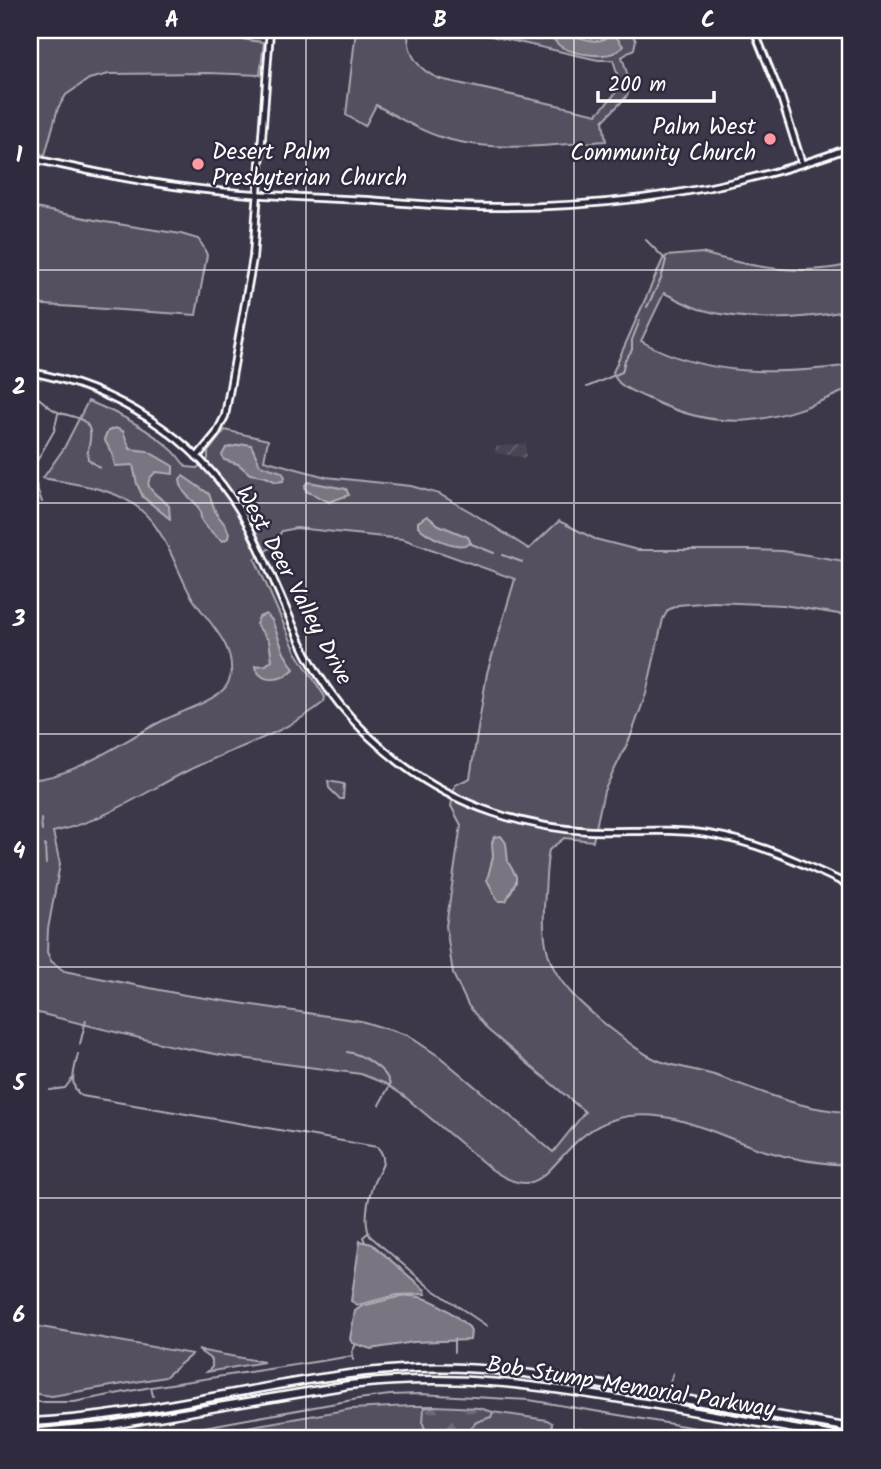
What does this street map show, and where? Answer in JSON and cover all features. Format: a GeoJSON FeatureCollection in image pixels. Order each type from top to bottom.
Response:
{"type":"FeatureCollection","features":[{"type":"Feature","properties":{"kind":"highway","name":"Bob Stump Memorial Parkway"},"geometry":{"type":"LineString","coordinates":[[30,1422],[105,1415],[352,1374],[435,1368],[539,1374],[851,1428]]}},
{"type":"Feature","properties":{"kind":"highway","name":"Bob Stump Memorial Parkway"},"geometry":{"type":"LineString","coordinates":[[30,1433],[115,1424],[362,1384],[446,1379],[490,1380],[550,1387],[851,1439]]}},
{"type":"Feature","properties":{"kind":"street"},"geometry":{"type":"LineString","coordinates":[[197,457],[216,434],[229,403],[248,293],[271,30]]}},
{"type":"Feature","properties":{"kind":"street"},"geometry":{"type":"LineString","coordinates":[[754,30],[781,97],[802,164]]}},
{"type":"Feature","properties":{"kind":"street"},"geometry":{"type":"LineString","coordinates":[[30,158],[128,179],[204,190],[460,206],[549,206],[688,191],[747,179],[851,147]]}},
{"type":"Feature","properties":{"kind":"street","name":"West Deer Valley Drive"},"geometry":{"type":"LineString","coordinates":[[30,372],[63,380],[131,408],[170,433],[197,457],[225,489],[250,528],[298,636],[320,678],[366,735],[414,774],[454,796],[522,822],[563,829],[682,831],[728,837],[775,851],[851,886]]}},
{"type":"Feature","properties":{"kind":"street"},"geometry":{"type":"LineString","coordinates":[[851,962],[851,1018]]}},
{"type":"Feature","properties":{"kind":"shaded area"},"geometry":{"type":"Polygon","coordinates":[[[514,30],[566,30],[570,35],[597,41],[614,34],[623,46],[611,54],[584,54],[560,46],[549,33],[539,40],[518,39],[514,36],[514,30]]]}},
{"type":"Feature","properties":{"kind":"shaded area"},"geometry":{"type":"Polygon","coordinates":[[[115,428],[123,431],[130,449],[147,451],[173,466],[173,474],[156,472],[148,482],[152,491],[169,506],[170,519],[143,497],[133,465],[115,466],[113,455],[104,439],[108,431],[115,428]]]}},
{"type":"Feature","properties":{"kind":"shaded area"},"geometry":{"type":"Polygon","coordinates":[[[526,443],[526,458],[495,453],[496,447],[526,443]]]}},
{"type":"Feature","properties":{"kind":"shaded area"},"geometry":{"type":"Polygon","coordinates":[[[251,445],[260,465],[282,472],[285,477],[283,481],[276,482],[250,474],[238,464],[224,460],[222,455],[226,448],[251,445]]]}},
{"type":"Feature","properties":{"kind":"shaded area"},"geometry":{"type":"Polygon","coordinates":[[[183,476],[209,494],[216,513],[226,526],[228,538],[221,540],[201,519],[197,505],[183,491],[180,480],[183,476]]]}},
{"type":"Feature","properties":{"kind":"shaded area"},"geometry":{"type":"Polygon","coordinates":[[[309,482],[346,489],[349,495],[329,502],[306,491],[305,485],[309,482]]]}},
{"type":"Feature","properties":{"kind":"shaded area"},"geometry":{"type":"Polygon","coordinates":[[[427,516],[439,525],[468,537],[471,543],[451,544],[429,534],[418,526],[418,522],[427,516]]]}},
{"type":"Feature","properties":{"kind":"shaded area"},"geometry":{"type":"Polygon","coordinates":[[[266,614],[272,620],[284,653],[294,669],[273,679],[262,676],[255,666],[266,665],[272,660],[269,641],[256,624],[259,617],[266,614]]]}},
{"type":"Feature","properties":{"kind":"shaded area"},"geometry":{"type":"Polygon","coordinates":[[[501,836],[506,843],[508,862],[516,876],[516,882],[506,901],[498,901],[487,880],[493,857],[492,843],[494,837],[501,836]]]}},
{"type":"Feature","properties":{"kind":"shaded area"},"geometry":{"type":"Polygon","coordinates":[[[360,1241],[372,1244],[425,1290],[426,1294],[397,1295],[358,1305],[351,1301],[360,1241]]]}},
{"type":"Feature","properties":{"kind":"shaded area"},"geometry":{"type":"Polygon","coordinates":[[[402,1296],[430,1300],[446,1309],[469,1327],[470,1340],[414,1342],[371,1349],[352,1343],[350,1339],[355,1311],[362,1306],[402,1296]]]}},
{"type":"Feature","properties":{"kind":"shaded area"},"geometry":{"type":"Polygon","coordinates":[[[580,1429],[635,1439],[573,1439],[574,1431],[580,1429]]]}},
{"type":"Feature","properties":{"kind":"green space"},"geometry":{"type":"Polygon","coordinates":[[[30,30],[229,30],[240,38],[264,42],[260,75],[109,74],[89,79],[66,95],[58,108],[45,155],[30,151],[30,30]]]}},
{"type":"Feature","properties":{"kind":"green space"},"geometry":{"type":"Polygon","coordinates":[[[356,30],[408,30],[409,47],[415,60],[425,71],[440,79],[597,114],[617,90],[618,79],[613,60],[598,60],[464,30],[629,30],[636,40],[634,49],[622,57],[630,88],[625,98],[603,121],[606,141],[503,147],[444,138],[418,128],[376,105],[365,126],[346,115],[356,30]]]}},
{"type":"Feature","properties":{"kind":"green space"},"geometry":{"type":"Polygon","coordinates":[[[30,207],[198,239],[207,255],[196,315],[30,304],[30,207]]]}},
{"type":"Feature","properties":{"kind":"green space"},"geometry":{"type":"Polygon","coordinates":[[[702,253],[776,269],[814,270],[851,264],[851,310],[794,318],[755,318],[699,309],[664,293],[641,341],[665,353],[691,361],[743,370],[798,371],[851,365],[851,388],[798,410],[773,417],[724,421],[673,409],[621,384],[613,372],[663,259],[667,256],[702,253]]]}},
{"type":"Feature","properties":{"kind":"green space"},"geometry":{"type":"Polygon","coordinates":[[[88,401],[143,428],[174,452],[187,467],[197,468],[208,459],[208,452],[225,430],[268,440],[264,460],[326,477],[411,486],[439,494],[529,549],[559,521],[595,539],[638,550],[782,551],[851,562],[851,616],[783,605],[713,602],[678,605],[668,610],[663,619],[646,694],[630,738],[604,791],[593,841],[564,838],[549,850],[544,916],[548,953],[554,968],[573,995],[605,1024],[657,1060],[714,1075],[797,1104],[851,1112],[851,1165],[773,1153],[680,1120],[646,1115],[621,1117],[599,1126],[573,1145],[538,1180],[518,1182],[491,1169],[404,1096],[386,1084],[361,1074],[226,1056],[168,1045],[30,1011],[30,780],[81,765],[160,722],[211,699],[227,685],[231,666],[225,644],[190,594],[166,543],[142,511],[110,492],[43,478],[64,448],[88,401]],[[296,528],[282,531],[270,548],[255,559],[296,652],[325,697],[324,702],[274,733],[203,763],[88,822],[53,832],[60,864],[48,929],[47,952],[51,961],[64,971],[185,995],[361,1021],[407,1035],[440,1057],[553,1152],[585,1112],[488,1030],[468,1005],[453,974],[446,926],[461,825],[451,806],[455,785],[470,778],[487,673],[515,579],[403,539],[296,528]]]}},
{"type":"Feature","properties":{"kind":"green space"},"geometry":{"type":"Polygon","coordinates":[[[328,781],[344,784],[343,799],[329,788],[328,781]]]}},
{"type":"Feature","properties":{"kind":"green space"},"geometry":{"type":"Polygon","coordinates":[[[30,1325],[192,1354],[165,1377],[52,1396],[30,1393],[30,1325]]]}},
{"type":"Feature","properties":{"kind":"green space"},"geometry":{"type":"Polygon","coordinates":[[[198,1350],[264,1362],[207,1372],[212,1367],[212,1360],[198,1350]]]}},
{"type":"Feature","properties":{"kind":"green space"},"geometry":{"type":"Polygon","coordinates":[[[435,1406],[424,1408],[434,1434],[467,1433],[476,1422],[491,1417],[493,1412],[547,1420],[552,1423],[551,1439],[176,1439],[351,1409],[435,1406]]]}},
{"type":"Feature","properties":{"kind":"green space"},"geometry":{"type":"Polygon","coordinates":[[[424,1408],[479,1408],[493,1412],[491,1417],[476,1422],[467,1433],[461,1435],[426,1431],[423,1424],[424,1408]]]}},
{"type":"Feature","properties":{"kind":"waterway"},"geometry":{"type":"LineString","coordinates":[[646,240],[666,260],[661,279],[647,307]]}},
{"type":"Feature","properties":{"kind":"waterway"},"geometry":{"type":"LineString","coordinates":[[587,387],[622,372],[625,360],[632,350],[632,340],[640,320]]}},
{"type":"Feature","properties":{"kind":"waterway"},"geometry":{"type":"LineString","coordinates":[[30,393],[54,410],[85,422],[90,435],[88,459],[100,468]]}},
{"type":"Feature","properties":{"kind":"waterway"},"geometry":{"type":"LineString","coordinates":[[42,502],[31,471],[54,431],[58,414]]}},
{"type":"Feature","properties":{"kind":"waterway"},"geometry":{"type":"LineString","coordinates":[[469,543],[494,553]]}},
{"type":"Feature","properties":{"kind":"waterway"},"geometry":{"type":"LineString","coordinates":[[503,555],[522,562]]}},
{"type":"Feature","properties":{"kind":"waterway"},"geometry":{"type":"LineString","coordinates":[[41,819],[42,831]]}},
{"type":"Feature","properties":{"kind":"waterway"},"geometry":{"type":"LineString","coordinates":[[45,845],[46,864]]}},
{"type":"Feature","properties":{"kind":"waterway"},"geometry":{"type":"LineString","coordinates":[[80,1044],[86,1020]]}},
{"type":"Feature","properties":{"kind":"waterway"},"geometry":{"type":"LineString","coordinates":[[347,1052],[360,1056],[385,1074],[390,1085],[379,1105]]}},
{"type":"Feature","properties":{"kind":"waterway"},"geometry":{"type":"LineString","coordinates":[[78,1054],[73,1082],[82,1096],[377,1147],[382,1153],[383,1162],[368,1202],[367,1224],[370,1236],[428,1286],[487,1326]]}},
{"type":"Feature","properties":{"kind":"waterway"},"geometry":{"type":"LineString","coordinates":[[50,1090],[65,1088],[72,1079]]}},
{"type":"Feature","properties":{"kind":"waterway"},"geometry":{"type":"LineString","coordinates":[[365,1242],[363,1237],[368,1233]]}},
{"type":"Feature","properties":{"kind":"waterway"},"geometry":{"type":"LineString","coordinates":[[454,1339],[454,1352]]}},
{"type":"Feature","properties":{"kind":"waterway"},"geometry":{"type":"LineString","coordinates":[[353,1360],[352,1352],[356,1344]]}},
{"type":"Feature","properties":{"kind":"waterway"},"geometry":{"type":"LineString","coordinates":[[30,1402],[74,1402],[151,1387],[353,1356]]}},
{"type":"Feature","properties":{"kind":"waterway"},"geometry":{"type":"LineString","coordinates":[[669,1385],[673,1373]]}},
{"type":"Feature","properties":{"kind":"waterway"},"geometry":{"type":"LineString","coordinates":[[151,1387],[153,1396]]}},
{"type":"Feature","properties":{"kind":"waterway"},"geometry":{"type":"LineString","coordinates":[[138,1439],[358,1399],[420,1394],[529,1400],[761,1439]]}},
{"type":"Feature","properties":{"kind":"waterway"},"geometry":{"type":"LineString","coordinates":[[158,1428],[159,1435]]}},
{"type":"Feature","properties":{"kind":"place","name":"Palm West Community Church"},"geometry":{"type":"Point","coordinates":[770,139]}},
{"type":"Feature","properties":{"kind":"place","name":"Desert Palm Presbyterian Church"},"geometry":{"type":"Point","coordinates":[198,164]}}]}
